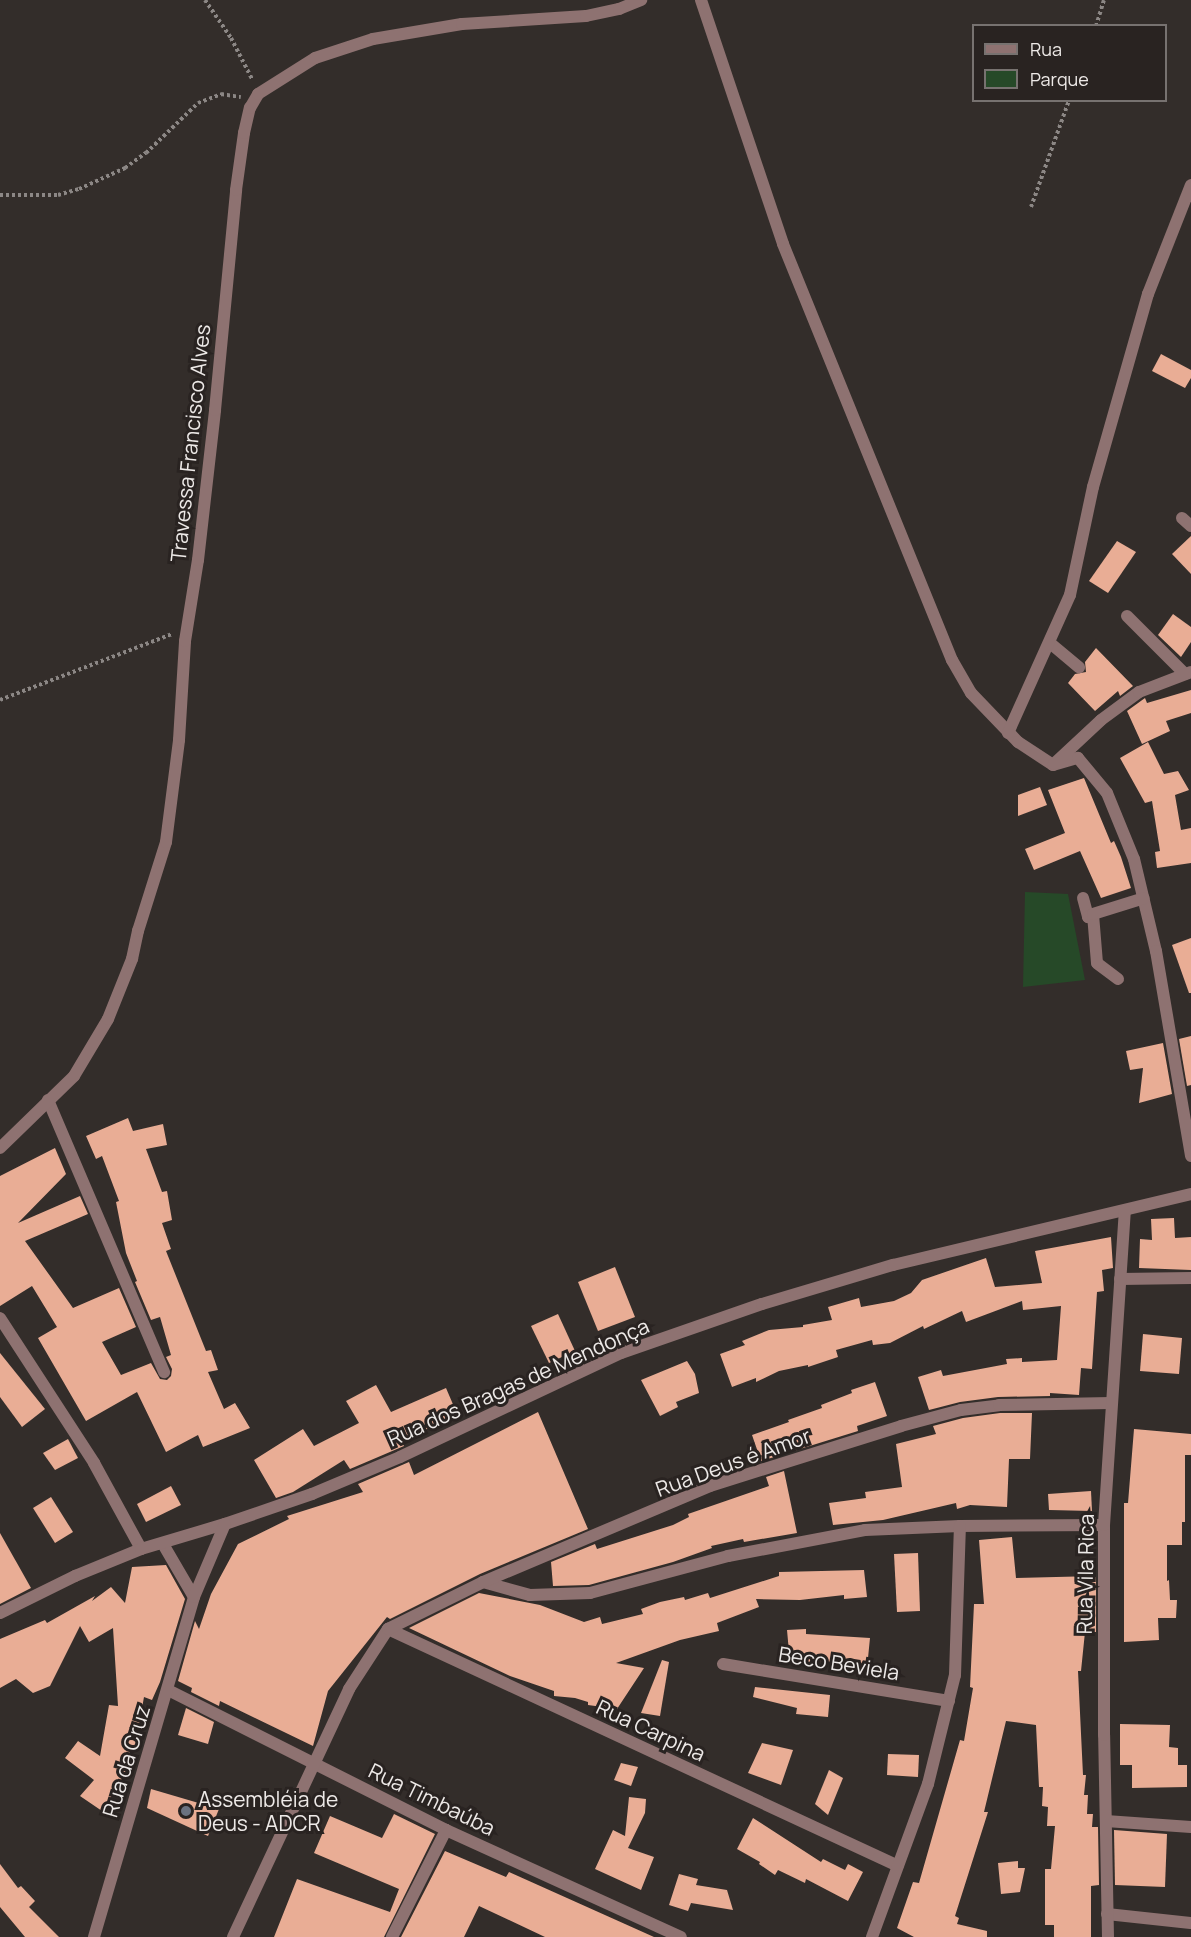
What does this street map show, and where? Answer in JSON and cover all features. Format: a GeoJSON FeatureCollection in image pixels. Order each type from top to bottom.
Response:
{"type":"FeatureCollection","features":[{"type":"Feature","properties":{"kind":"street","name":"Travessa Francisco Alves"},"geometry":{"type":"LineString","coordinates":[[0,1148],[74,1076],[108,1019],[132,959],[138,931],[166,842],[179,740],[187,628],[215,410],[235,200],[244,133],[250,108],[258,94],[315,58],[373,39],[462,24],[586,16],[620,9],[641,0]]}},
{"type":"Feature","properties":{"kind":"street"},"geometry":{"type":"LineString","coordinates":[[700,0],[783,244],[952,660],[971,693],[1008,733],[1053,765]]}},
{"type":"Feature","properties":{"kind":"street"},"geometry":{"type":"LineString","coordinates":[[1008,733],[1070,595],[1093,487],[1148,294],[1191,185]]}},
{"type":"Feature","properties":{"kind":"street"},"geometry":{"type":"LineString","coordinates":[[1053,765],[1101,720],[1139,692],[1189,671],[1127,616]]}},
{"type":"Feature","properties":{"kind":"street"},"geometry":{"type":"LineString","coordinates":[[1050,643],[1079,667]]}},
{"type":"Feature","properties":{"kind":"street"},"geometry":{"type":"LineString","coordinates":[[1053,765],[1078,758],[1092,772],[1107,793],[1134,859],[1156,951],[1191,1156]]}},
{"type":"Feature","properties":{"kind":"street"},"geometry":{"type":"LineString","coordinates":[[1083,898],[1088,917],[1144,898]]}},
{"type":"Feature","properties":{"kind":"street"},"geometry":{"type":"LineString","coordinates":[[1093,914],[1097,963],[1118,979]]}},
{"type":"Feature","properties":{"kind":"street"},"geometry":{"type":"LineString","coordinates":[[48,1100],[164,1372]]}},
{"type":"Feature","properties":{"kind":"street","name":"Rua dos Bragas de Mendonça"},"geometry":{"type":"LineString","coordinates":[[0,1613],[75,1576],[141,1549],[163,1544],[312,1494],[400,1457],[621,1353],[762,1304],[970,1245],[1125,1212],[1191,1194]]}},
{"type":"Feature","properties":{"kind":"street","name":"Rua Vila Rica"},"geometry":{"type":"LineString","coordinates":[[1108,1937],[1104,1526],[1125,1212]]}},
{"type":"Feature","properties":{"kind":"street"},"geometry":{"type":"LineString","coordinates":[[1120,1279],[1191,1278]]}},
{"type":"Feature","properties":{"kind":"street"},"geometry":{"type":"LineString","coordinates":[[0,1318],[94,1463],[141,1549]]}},
{"type":"Feature","properties":{"kind":"street","name":"Rua Deus é Amor"},"geometry":{"type":"LineString","coordinates":[[388,1629],[483,1582],[710,1486],[901,1426],[961,1410],[999,1404],[1111,1403]]}},
{"type":"Feature","properties":{"kind":"street","name":"Rua da Cruz"},"geometry":{"type":"LineString","coordinates":[[94,1937],[194,1597],[225,1524]]}},
{"type":"Feature","properties":{"kind":"street"},"geometry":{"type":"LineString","coordinates":[[872,1937],[928,1784],[949,1701],[957,1657],[960,1526]]}},
{"type":"Feature","properties":{"kind":"street"},"geometry":{"type":"LineString","coordinates":[[483,1582],[530,1595],[590,1593],[786,1543],[865,1530],[960,1526],[1104,1526]]}},
{"type":"Feature","properties":{"kind":"street"},"geometry":{"type":"LineString","coordinates":[[163,1544],[194,1597]]}},
{"type":"Feature","properties":{"kind":"street"},"geometry":{"type":"LineString","coordinates":[[232,1937],[360,1669],[388,1629]]}},
{"type":"Feature","properties":{"kind":"street","name":"Rua Carpina"},"geometry":{"type":"LineString","coordinates":[[388,1629],[898,1866]]}},
{"type":"Feature","properties":{"kind":"street","name":"Beco Beviela"},"geometry":{"type":"LineString","coordinates":[[723,1664],[949,1701]]}},
{"type":"Feature","properties":{"kind":"street","name":"Rua Timbaúba"},"geometry":{"type":"LineString","coordinates":[[168,1690],[446,1830],[681,1937]]}},
{"type":"Feature","properties":{"kind":"street"},"geometry":{"type":"LineString","coordinates":[[1106,1821],[1191,1827]]}},
{"type":"Feature","properties":{"kind":"street"},"geometry":{"type":"LineString","coordinates":[[392,1937],[446,1830]]}},
{"type":"Feature","properties":{"kind":"street"},"geometry":{"type":"LineString","coordinates":[[1107,1914],[1191,1923]]}},
{"type":"Feature","properties":{"kind":"path"},"geometry":{"type":"LineString","coordinates":[[205,0],[246,64],[258,94]]}},
{"type":"Feature","properties":{"kind":"path"},"geometry":{"type":"LineString","coordinates":[[1097,24],[1104,0]]}},
{"type":"Feature","properties":{"kind":"path"},"geometry":{"type":"LineString","coordinates":[[0,195],[58,195],[79,189],[125,168],[146,153],[198,103],[220,94],[243,97],[250,108]]}},
{"type":"Feature","properties":{"kind":"path"},"geometry":{"type":"LineString","coordinates":[[1030,207],[1068,102]]}},
{"type":"Feature","properties":{"kind":"path"},"geometry":{"type":"LineString","coordinates":[[0,700],[187,628]]}},
{"type":"Feature","properties":{"kind":"green space"},"geometry":{"type":"Polygon","coordinates":[[[1025,892],[1068,894],[1085,980],[1023,987],[1025,892]]]}},
{"type":"Feature","properties":{"kind":"building"},"geometry":{"type":"Polygon","coordinates":[[[1161,354],[1191,370],[1191,378],[1185,388],[1152,371],[1161,354]]]}},
{"type":"Feature","properties":{"kind":"building"},"geometry":{"type":"Polygon","coordinates":[[[1191,536],[1191,574],[1172,554],[1191,536]]]}},
{"type":"Feature","properties":{"kind":"building"},"geometry":{"type":"Polygon","coordinates":[[[1117,541],[1136,552],[1108,593],[1089,581],[1117,541]]]}},
{"type":"Feature","properties":{"kind":"building"},"geometry":{"type":"Polygon","coordinates":[[[1173,614],[1191,627],[1191,642],[1181,657],[1158,635],[1173,614]]]}},
{"type":"Feature","properties":{"kind":"building"},"geometry":{"type":"Polygon","coordinates":[[[1096,648],[1133,686],[1120,696],[1118,691],[1095,711],[1068,683],[1075,674],[1086,672],[1085,662],[1096,648]]]}},
{"type":"Feature","properties":{"kind":"building"},"geometry":{"type":"Polygon","coordinates":[[[1191,690],[1191,713],[1166,721],[1170,731],[1142,744],[1127,711],[1145,698],[1147,703],[1191,690]]]}},
{"type":"Feature","properties":{"kind":"building"},"geometry":{"type":"Polygon","coordinates":[[[1148,742],[1164,774],[1178,771],[1189,790],[1175,795],[1181,830],[1191,828],[1191,863],[1157,868],[1155,852],[1160,851],[1152,801],[1145,803],[1120,758],[1148,742]]]}},
{"type":"Feature","properties":{"kind":"building"},"geometry":{"type":"Polygon","coordinates":[[[1084,778],[1111,843],[1114,841],[1121,857],[1131,888],[1101,898],[1080,851],[1034,870],[1025,849],[1065,833],[1048,790],[1084,778]]]}},
{"type":"Feature","properties":{"kind":"building"},"geometry":{"type":"Polygon","coordinates":[[[1040,787],[1047,805],[1018,816],[1018,795],[1040,787]]]}},
{"type":"Feature","properties":{"kind":"building"},"geometry":{"type":"Polygon","coordinates":[[[1191,938],[1191,993],[1189,993],[1172,945],[1191,938]]]}},
{"type":"Feature","properties":{"kind":"building"},"geometry":{"type":"Polygon","coordinates":[[[1191,1036],[1191,1085],[1187,1086],[1179,1039],[1191,1036]]]}},
{"type":"Feature","properties":{"kind":"building"},"geometry":{"type":"Polygon","coordinates":[[[1163,1043],[1172,1094],[1139,1103],[1143,1068],[1130,1070],[1126,1051],[1163,1043]]]}},
{"type":"Feature","properties":{"kind":"building"},"geometry":{"type":"Polygon","coordinates":[[[128,1118],[133,1131],[163,1124],[167,1145],[146,1149],[162,1192],[167,1191],[172,1220],[162,1223],[171,1249],[166,1251],[206,1351],[211,1350],[218,1370],[208,1372],[224,1409],[235,1403],[250,1428],[203,1447],[198,1435],[166,1452],[137,1392],[86,1421],[38,1338],[57,1327],[32,1286],[0,1306],[0,1176],[55,1148],[66,1174],[18,1223],[80,1196],[88,1214],[25,1241],[73,1308],[119,1288],[136,1327],[102,1342],[121,1375],[151,1363],[160,1379],[167,1380],[171,1376],[172,1369],[166,1357],[171,1355],[160,1317],[151,1320],[126,1253],[116,1202],[119,1201],[102,1156],[96,1159],[86,1136],[128,1118]]]}},
{"type":"Feature","properties":{"kind":"building"},"geometry":{"type":"Polygon","coordinates":[[[1174,1218],[1175,1238],[1191,1237],[1191,1270],[1139,1268],[1140,1239],[1152,1240],[1151,1219],[1174,1218]]]}},
{"type":"Feature","properties":{"kind":"building"},"geometry":{"type":"Polygon","coordinates":[[[1111,1237],[1113,1268],[1102,1270],[1104,1291],[1097,1292],[1092,1369],[1081,1368],[1079,1395],[1050,1393],[1050,1396],[998,1397],[960,1402],[929,1410],[918,1377],[941,1370],[943,1376],[1007,1364],[1006,1359],[1022,1358],[1022,1362],[1057,1360],[1061,1306],[1023,1310],[1022,1301],[966,1322],[962,1311],[924,1329],[923,1326],[890,1343],[873,1345],[872,1340],[836,1350],[838,1357],[808,1367],[808,1365],[779,1371],[756,1382],[756,1378],[732,1387],[720,1354],[745,1345],[742,1341],[769,1330],[803,1327],[803,1325],[832,1320],[828,1307],[859,1298],[861,1307],[894,1301],[911,1293],[922,1280],[986,1258],[995,1287],[1042,1283],[1035,1251],[1111,1237]]]}},
{"type":"Feature","properties":{"kind":"building"},"geometry":{"type":"Polygon","coordinates":[[[615,1267],[635,1317],[598,1331],[578,1282],[615,1267]]]}},
{"type":"Feature","properties":{"kind":"building"},"geometry":{"type":"Polygon","coordinates":[[[558,1314],[575,1351],[549,1363],[531,1326],[558,1314]]]}},
{"type":"Feature","properties":{"kind":"building"},"geometry":{"type":"Polygon","coordinates":[[[1143,1334],[1182,1338],[1179,1374],[1140,1371],[1143,1334]]]}},
{"type":"Feature","properties":{"kind":"building"},"geometry":{"type":"Polygon","coordinates":[[[0,1353],[45,1409],[22,1427],[0,1397],[0,1353]]]}},
{"type":"Feature","properties":{"kind":"building"},"geometry":{"type":"Polygon","coordinates":[[[687,1361],[695,1374],[699,1393],[676,1402],[678,1407],[660,1416],[641,1380],[687,1361]]]}},
{"type":"Feature","properties":{"kind":"building"},"geometry":{"type":"Polygon","coordinates":[[[875,1382],[887,1416],[857,1426],[858,1431],[761,1461],[752,1435],[822,1408],[821,1405],[852,1393],[851,1390],[875,1382]]]}},
{"type":"Feature","properties":{"kind":"building"},"geometry":{"type":"Polygon","coordinates":[[[376,1385],[391,1412],[446,1388],[458,1416],[401,1440],[404,1446],[350,1469],[344,1460],[293,1492],[276,1498],[254,1460],[303,1429],[314,1446],[359,1423],[346,1401],[376,1385]]]}},
{"type":"Feature","properties":{"kind":"building"},"geometry":{"type":"Polygon","coordinates":[[[538,1412],[588,1529],[480,1574],[390,1619],[387,1617],[328,1691],[313,1746],[220,1701],[219,1706],[191,1692],[192,1688],[178,1681],[195,1621],[199,1629],[211,1594],[238,1544],[289,1519],[287,1516],[363,1492],[358,1484],[409,1462],[414,1475],[538,1412]]]}},
{"type":"Feature","properties":{"kind":"building"},"geometry":{"type":"Polygon","coordinates":[[[1000,1413],[1032,1413],[1030,1459],[1009,1459],[1007,1507],[970,1505],[957,1509],[956,1503],[883,1520],[833,1525],[829,1503],[866,1498],[865,1492],[902,1487],[896,1444],[936,1434],[933,1426],[963,1418],[1000,1413]]]}},
{"type":"Feature","properties":{"kind":"building"},"geometry":{"type":"Polygon","coordinates":[[[1134,1429],[1191,1434],[1191,1455],[1185,1455],[1185,1522],[1182,1522],[1182,1545],[1167,1545],[1167,1581],[1169,1580],[1170,1600],[1177,1600],[1176,1618],[1158,1618],[1159,1640],[1124,1642],[1124,1503],[1128,1503],[1134,1429]]]}},
{"type":"Feature","properties":{"kind":"building"},"geometry":{"type":"Polygon","coordinates":[[[68,1439],[78,1458],[55,1470],[43,1453],[68,1439]]]}},
{"type":"Feature","properties":{"kind":"building"},"geometry":{"type":"Polygon","coordinates":[[[784,1471],[797,1533],[744,1542],[743,1539],[711,1546],[712,1548],[673,1562],[589,1585],[553,1586],[551,1562],[595,1544],[597,1549],[673,1525],[689,1517],[688,1514],[769,1486],[766,1477],[784,1471]]]}},
{"type":"Feature","properties":{"kind":"building"},"geometry":{"type":"Polygon","coordinates":[[[171,1486],[181,1505],[146,1522],[137,1504],[171,1486]]]}},
{"type":"Feature","properties":{"kind":"building"},"geometry":{"type":"Polygon","coordinates":[[[1091,1491],[1092,1511],[1049,1510],[1048,1494],[1091,1491]]]}},
{"type":"Feature","properties":{"kind":"building"},"geometry":{"type":"Polygon","coordinates":[[[51,1497],[73,1532],[55,1543],[33,1508],[51,1497]]]}},
{"type":"Feature","properties":{"kind":"building"},"geometry":{"type":"Polygon","coordinates":[[[0,1533],[31,1588],[0,1604],[0,1533]]]}},
{"type":"Feature","properties":{"kind":"building"},"geometry":{"type":"Polygon","coordinates":[[[1012,1537],[1016,1578],[1096,1576],[1096,1632],[1085,1632],[1081,1671],[1078,1671],[1083,1775],[1086,1775],[1084,1795],[1088,1795],[1087,1814],[1093,1814],[1092,1827],[1098,1827],[1099,1885],[1091,1886],[1091,1937],[1054,1937],[1054,1925],[1045,1925],[1045,1869],[1051,1869],[1055,1826],[1047,1826],[1048,1807],[1042,1806],[1043,1787],[1039,1787],[1036,1725],[1006,1721],[984,1812],[988,1812],[955,1916],[959,1918],[957,1924],[987,1931],[987,1937],[914,1937],[897,1928],[913,1882],[919,1883],[960,1740],[964,1741],[973,1688],[970,1687],[974,1604],[984,1604],[979,1540],[1012,1537]]]}},
{"type":"Feature","properties":{"kind":"building"},"geometry":{"type":"Polygon","coordinates":[[[918,1553],[920,1611],[897,1612],[894,1554],[918,1553]]]}},
{"type":"Feature","properties":{"kind":"building"},"geometry":{"type":"Polygon","coordinates":[[[166,1565],[185,1599],[160,1682],[152,1700],[144,1697],[135,1747],[121,1782],[102,1811],[80,1796],[94,1780],[65,1758],[78,1741],[100,1756],[109,1705],[118,1706],[113,1628],[89,1642],[80,1626],[50,1686],[33,1693],[16,1679],[0,1688],[0,1639],[45,1620],[47,1623],[95,1596],[92,1601],[111,1587],[125,1603],[132,1567],[166,1565]]]}},
{"type":"Feature","properties":{"kind":"building"},"geometry":{"type":"Polygon","coordinates":[[[864,1570],[867,1597],[844,1599],[844,1595],[800,1600],[756,1599],[759,1607],[717,1623],[719,1631],[680,1640],[616,1663],[644,1668],[617,1709],[588,1705],[588,1702],[575,1698],[554,1696],[554,1691],[510,1676],[409,1628],[479,1593],[540,1605],[584,1622],[600,1617],[602,1624],[643,1614],[641,1609],[660,1602],[684,1597],[685,1600],[708,1593],[710,1598],[779,1576],[779,1572],[864,1570]]]}},
{"type":"Feature","properties":{"kind":"building"},"geometry":{"type":"Polygon","coordinates":[[[806,1629],[806,1634],[870,1638],[867,1668],[851,1667],[851,1663],[820,1661],[790,1663],[787,1630],[806,1629]]]}},
{"type":"Feature","properties":{"kind":"building"},"geometry":{"type":"Polygon","coordinates":[[[662,1660],[669,1662],[660,1716],[641,1713],[662,1660]]]}},
{"type":"Feature","properties":{"kind":"building"},"geometry":{"type":"Polygon","coordinates":[[[755,1687],[830,1695],[828,1717],[796,1714],[797,1708],[753,1697],[755,1687]]]}},
{"type":"Feature","properties":{"kind":"building"},"geometry":{"type":"Polygon","coordinates":[[[186,1708],[214,1722],[208,1744],[178,1735],[186,1708]]]}},
{"type":"Feature","properties":{"kind":"building"},"geometry":{"type":"Polygon","coordinates":[[[1120,1724],[1170,1725],[1169,1747],[1178,1748],[1178,1765],[1187,1765],[1187,1787],[1132,1788],[1132,1765],[1120,1765],[1120,1724]]]}},
{"type":"Feature","properties":{"kind":"building"},"geometry":{"type":"Polygon","coordinates":[[[762,1743],[793,1750],[781,1785],[748,1773],[762,1743]]]}},
{"type":"Feature","properties":{"kind":"building"},"geometry":{"type":"Polygon","coordinates":[[[888,1754],[919,1755],[918,1777],[887,1775],[888,1754]]]}},
{"type":"Feature","properties":{"kind":"building"},"geometry":{"type":"Polygon","coordinates":[[[621,1763],[638,1767],[631,1786],[614,1780],[621,1763]]]}},
{"type":"Feature","properties":{"kind":"building"},"geometry":{"type":"Polygon","coordinates":[[[829,1770],[843,1778],[828,1815],[815,1804],[829,1770]]]}},
{"type":"Feature","properties":{"kind":"building","name":"Assembléia de Deus - ADCR"},"geometry":{"type":"Polygon","coordinates":[[[151,1789],[219,1809],[208,1836],[147,1808],[151,1789]]]}},
{"type":"Feature","properties":{"kind":"building"},"geometry":{"type":"Polygon","coordinates":[[[629,1797],[646,1799],[645,1813],[628,1848],[654,1857],[641,1890],[595,1869],[613,1830],[625,1836],[629,1797]]]}},
{"type":"Feature","properties":{"kind":"building"},"geometry":{"type":"Polygon","coordinates":[[[394,1814],[435,1834],[384,1937],[274,1937],[297,1879],[390,1912],[399,1889],[314,1853],[330,1816],[382,1838],[394,1814]]]}},
{"type":"Feature","properties":{"kind":"building"},"geometry":{"type":"Polygon","coordinates":[[[753,1818],[821,1862],[823,1859],[845,1870],[848,1864],[863,1872],[848,1901],[806,1879],[805,1883],[778,1870],[775,1875],[759,1864],[760,1862],[737,1849],[753,1818]]]}},
{"type":"Feature","properties":{"kind":"building"},"geometry":{"type":"Polygon","coordinates":[[[1114,1830],[1167,1834],[1165,1887],[1115,1885],[1114,1830]]]}},
{"type":"Feature","properties":{"kind":"building"},"geometry":{"type":"Polygon","coordinates":[[[445,1851],[506,1877],[509,1872],[654,1937],[545,1937],[479,1906],[464,1937],[401,1937],[445,1851]]]}},
{"type":"Feature","properties":{"kind":"building"},"geometry":{"type":"Polygon","coordinates":[[[1018,1861],[1018,1868],[1025,1868],[1020,1892],[1001,1894],[998,1863],[1018,1861]]]}},
{"type":"Feature","properties":{"kind":"building"},"geometry":{"type":"Polygon","coordinates":[[[0,1864],[18,1888],[21,1886],[35,1901],[29,1907],[59,1937],[25,1937],[0,1907],[0,1864]]]}},
{"type":"Feature","properties":{"kind":"building"},"geometry":{"type":"Polygon","coordinates":[[[679,1874],[698,1879],[696,1885],[727,1890],[733,1910],[691,1903],[688,1911],[669,1905],[679,1874]]]}},
{"type":"Feature","properties":{"kind":"place","name":"Assembléia de Deus - ADCR"},"geometry":{"type":"Point","coordinates":[186,1811]}}]}
